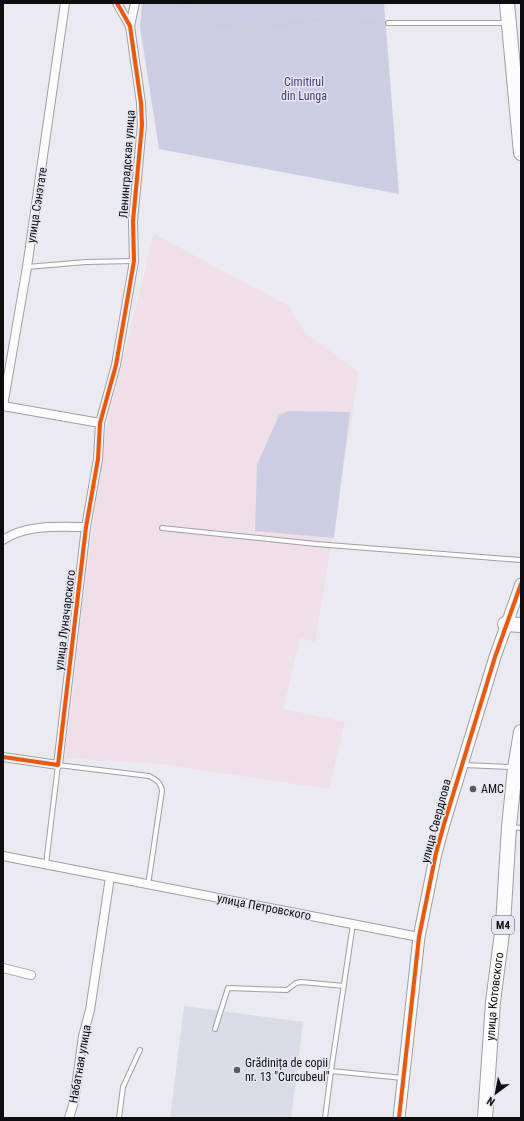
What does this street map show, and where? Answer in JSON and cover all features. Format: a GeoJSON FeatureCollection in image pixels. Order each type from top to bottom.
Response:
{"type":"FeatureCollection","features":[{"type":"Feature","properties":{"kind":"highway"},"geometry":{"type":"LineString","coordinates":[[507,3],[521,153]]}},
{"type":"Feature","properties":{"kind":"highway"},"geometry":{"type":"LineString","coordinates":[[505,624],[521,625]]}},
{"type":"Feature","properties":{"kind":"highway","name":"улица Котовского"},"geometry":{"type":"LineString","coordinates":[[485,1118],[493,1002],[515,827],[515,768],[521,732]]}},
{"type":"Feature","properties":{"kind":"street","name":"улица Сэнэтате"},"geometry":{"type":"LineString","coordinates":[[3,406],[27,268],[65,3]]}},
{"type":"Feature","properties":{"kind":"street","name":"Ленинградская улица"},"geometry":{"type":"LineString","coordinates":[[100,423],[116,365],[134,261],[133,221],[142,124],[141,103],[130,26],[118,3]]}},
{"type":"Feature","properties":{"kind":"street"},"geometry":{"type":"LineString","coordinates":[[130,26],[135,3]]}},
{"type":"Feature","properties":{"kind":"street"},"geometry":{"type":"LineString","coordinates":[[3,406],[100,423]]}},
{"type":"Feature","properties":{"kind":"street","name":"улица Луначарского"},"geometry":{"type":"LineString","coordinates":[[58,765],[86,527],[98,459],[100,423]]}},
{"type":"Feature","properties":{"kind":"street"},"geometry":{"type":"LineString","coordinates":[[3,540],[12,534],[29,530],[50,527],[86,527]]}},
{"type":"Feature","properties":{"kind":"street","name":"улица Свердлова"},"geometry":{"type":"LineString","coordinates":[[398,1118],[404,1078],[419,937],[444,824],[505,624],[521,584]]}},
{"type":"Feature","properties":{"kind":"street"},"geometry":{"type":"LineString","coordinates":[[3,757],[58,765]]}},
{"type":"Feature","properties":{"kind":"street","name":"улица Петровского"},"geometry":{"type":"LineString","coordinates":[[3,856],[419,937]]}},
{"type":"Feature","properties":{"kind":"street","name":"Набатная улица"},"geometry":{"type":"LineString","coordinates":[[69,1118],[74,1102],[83,1036],[90,1010],[110,877]]}},
{"type":"Feature","properties":{"kind":"street"},"geometry":{"type":"LineString","coordinates":[[3,968],[31,975]]}},
{"type":"Feature","properties":{"kind":"lane"},"geometry":{"type":"LineString","coordinates":[[388,23],[508,23]]}},
{"type":"Feature","properties":{"kind":"lane"},"geometry":{"type":"LineString","coordinates":[[27,268],[86,262],[134,261]]}},
{"type":"Feature","properties":{"kind":"lane"},"geometry":{"type":"LineString","coordinates":[[162,528],[316,544],[521,560]]}},
{"type":"Feature","properties":{"kind":"lane"},"geometry":{"type":"LineString","coordinates":[[46,864],[58,765],[149,776],[156,779],[161,785],[162,791],[148,885]]}},
{"type":"Feature","properties":{"kind":"lane"},"geometry":{"type":"LineString","coordinates":[[462,765],[515,768]]}},
{"type":"Feature","properties":{"kind":"lane"},"geometry":{"type":"LineString","coordinates":[[326,1118],[331,1071],[353,924]]}},
{"type":"Feature","properties":{"kind":"lane"},"geometry":{"type":"LineString","coordinates":[[215,1029],[228,988],[287,990],[296,983],[301,982],[344,986]]}},
{"type":"Feature","properties":{"kind":"lane"},"geometry":{"type":"LineString","coordinates":[[120,1118],[123,1086],[140,1050]]}},
{"type":"Feature","properties":{"kind":"lane"},"geometry":{"type":"LineString","coordinates":[[331,1071],[404,1078]]}},
{"type":"Feature","properties":{"kind":"path"},"geometry":{"type":"LineString","coordinates":[[167,3],[177,4],[192,9],[217,24],[237,27],[259,28],[315,20],[388,23]]}},
{"type":"Feature","properties":{"kind":"shaded area"},"geometry":{"type":"Polygon","coordinates":[[[154,234],[289,306],[305,333],[359,372],[315,642],[300,638],[283,709],[345,722],[329,789],[160,764],[65,758],[84,594],[106,429],[154,234]]]}},
{"type":"Feature","properties":{"kind":"shaded area","name":"Grădinița de copii nr. 13 \"Curcubeul\""},"geometry":{"type":"Polygon","coordinates":[[[184,1006],[303,1022],[291,1118],[170,1118],[184,1006]]]}},
{"type":"Feature","properties":{"kind":"green space","name":"Cimitirul din Lunga"},"geometry":{"type":"Polygon","coordinates":[[[142,3],[384,3],[399,194],[159,149],[140,27],[142,3]]]}},
{"type":"Feature","properties":{"kind":"green space"},"geometry":{"type":"Polygon","coordinates":[[[289,411],[350,412],[334,538],[255,531],[257,465],[279,415],[289,411]]]}},
{"type":"Feature","properties":{"kind":"cycle path"},"geometry":{"type":"LineString","coordinates":[[3,757],[58,765],[86,527],[98,459],[100,423],[116,365],[134,261],[133,221],[142,125],[141,103],[130,26],[117,3]]}},
{"type":"Feature","properties":{"kind":"cycle path"},"geometry":{"type":"LineString","coordinates":[[399,1118],[419,937],[436,853],[495,657],[521,584]]}},
{"type":"Feature","properties":{"kind":"place","name":"AMC"},"geometry":{"type":"Point","coordinates":[473,789]}},
{"type":"Feature","properties":{"kind":"place","name":"Grădinița de copii nr. 13 \"Curcubeul\""},"geometry":{"type":"Point","coordinates":[237,1070]}}]}
